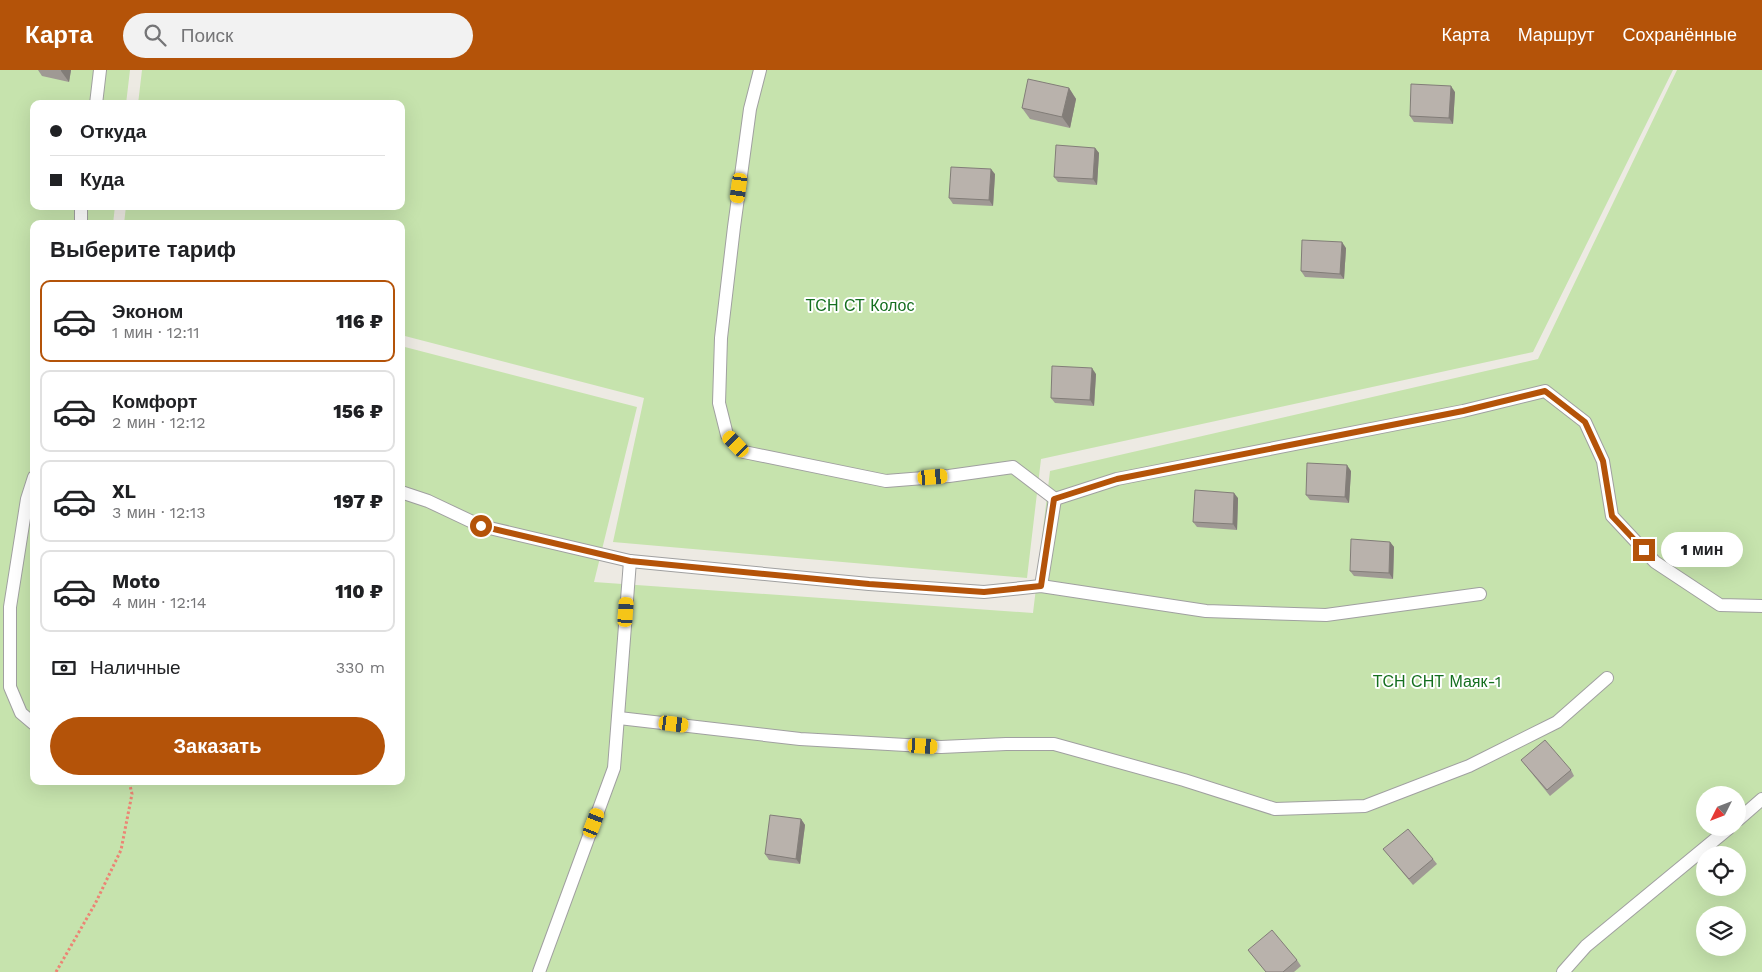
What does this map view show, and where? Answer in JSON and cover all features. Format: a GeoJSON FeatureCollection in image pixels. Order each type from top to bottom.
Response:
{"type":"FeatureCollection","features":[{"type":"Feature","properties":{"kind":"lane"},"geometry":{"type":"LineString","coordinates":[[96,100],[100,70]]}},
{"type":"Feature","properties":{"kind":"lane"},"geometry":{"type":"LineString","coordinates":[[760,70],[750,109],[721,338],[719,402],[728,435],[744,452],[886,482],[1013,467],[1054,499]]}},
{"type":"Feature","properties":{"kind":"lane"},"geometry":{"type":"LineString","coordinates":[[1054,499],[1117,479],[1463,411],[1545,391],[1585,422],[1603,461],[1612,516],[1655,562],[1720,605],[1762,606]]}},
{"type":"Feature","properties":{"kind":"lane"},"geometry":{"type":"LineString","coordinates":[[30,490],[10,607],[10,687],[21,713],[30,721]]}},
{"type":"Feature","properties":{"kind":"lane"},"geometry":{"type":"LineString","coordinates":[[405,493],[428,501],[481,526],[630,561],[869,584],[984,592],[1041,586],[1206,611],[1326,615],[1480,594]]}},
{"type":"Feature","properties":{"kind":"lane"},"geometry":{"type":"LineString","coordinates":[[1041,586],[1054,499]]}},
{"type":"Feature","properties":{"kind":"lane"},"geometry":{"type":"LineString","coordinates":[[539,972],[614,768],[630,561]]}},
{"type":"Feature","properties":{"kind":"lane"},"geometry":{"type":"LineString","coordinates":[[619,718],[800,739],[940,746],[1054,744],[1184,780],[1275,809],[1365,806],[1469,766],[1557,722],[1607,678]]}},
{"type":"Feature","properties":{"kind":"lane"},"geometry":{"type":"LineString","coordinates":[[1746,813],[1762,800]]}},
{"type":"Feature","properties":{"kind":"lane"},"geometry":{"type":"LineString","coordinates":[[1563,972],[1586,946],[1718,836]]}},
{"type":"Feature","properties":{"kind":"path"},"geometry":{"type":"LineString","coordinates":[[56,972],[95,904],[121,850],[132,794],[130,785]]}},
{"type":"Feature","properties":{"kind":"green space","name":"ТСН СНТ Маяк-1"},"geometry":{"type":"Polygon","coordinates":[[[0,70],[130,70],[126,100],[30,100],[30,210],[115,210],[113,220],[30,220],[30,785],[405,785],[405,347],[637,407],[594,582],[1033,613],[1050,471],[1538,359],[1677,70],[1762,70],[1762,972],[0,972],[0,70]]]}},
{"type":"Feature","properties":{"kind":"green space","name":"ТСН СТ Колос"},"geometry":{"type":"Polygon","coordinates":[[[142,70],[1673,70],[1533,352],[1041,459],[1027,578],[613,542],[644,398],[405,336],[405,220],[124,220],[126,210],[405,210],[405,100],[138,100],[142,70]]]}},
{"type":"Feature","properties":{"kind":"building"},"geometry":{"type":"Polygon","coordinates":[[[1028,79],[1069,88],[1062,117],[1022,108],[1028,79]]]}},
{"type":"Feature","properties":{"kind":"building"},"geometry":{"type":"Polygon","coordinates":[[[1411,84],[1451,86],[1449,118],[1410,116],[1411,84]]]}},
{"type":"Feature","properties":{"kind":"building"},"geometry":{"type":"Polygon","coordinates":[[[1056,145],[1095,148],[1093,179],[1054,177],[1056,145]]]}},
{"type":"Feature","properties":{"kind":"building"},"geometry":{"type":"Polygon","coordinates":[[[951,167],[991,169],[989,200],[949,198],[951,167]]]}},
{"type":"Feature","properties":{"kind":"building"},"geometry":{"type":"Polygon","coordinates":[[[1302,240],[1342,242],[1340,274],[1301,271],[1302,240]]]}},
{"type":"Feature","properties":{"kind":"building"},"geometry":{"type":"Polygon","coordinates":[[[1052,366],[1092,368],[1090,400],[1051,398],[1052,366]]]}},
{"type":"Feature","properties":{"kind":"building"},"geometry":{"type":"Polygon","coordinates":[[[1307,463],[1347,465],[1345,497],[1306,495],[1307,463]]]}},
{"type":"Feature","properties":{"kind":"building"},"geometry":{"type":"Polygon","coordinates":[[[1195,490],[1234,493],[1233,524],[1193,522],[1195,490]]]}},
{"type":"Feature","properties":{"kind":"building"},"geometry":{"type":"Polygon","coordinates":[[[1351,539],[1390,542],[1389,573],[1350,571],[1351,539]]]}},
{"type":"Feature","properties":{"kind":"building"},"geometry":{"type":"Polygon","coordinates":[[[1545,740],[1571,770],[1547,790],[1521,760],[1545,740]]]}},
{"type":"Feature","properties":{"kind":"building"},"geometry":{"type":"Polygon","coordinates":[[[770,815],[801,819],[796,859],[765,854],[770,815]]]}},
{"type":"Feature","properties":{"kind":"building"},"geometry":{"type":"Polygon","coordinates":[[[1408,829],[1433,859],[1409,879],[1383,849],[1408,829]]]}},
{"type":"Feature","properties":{"kind":"building"},"geometry":{"type":"Polygon","coordinates":[[[1272,930],[1297,960],[1283,972],[1266,972],[1248,950],[1272,930]]]}},
{"type":"Feature","properties":{"kind":"route"},"geometry":{"type":"LineString","coordinates":[[481,526],[630,561],[869,584],[984,592],[1041,586],[1054,499],[1117,479],[1463,411],[1545,391],[1585,422],[1603,461],[1612,516],[1644,550]]}}]}
